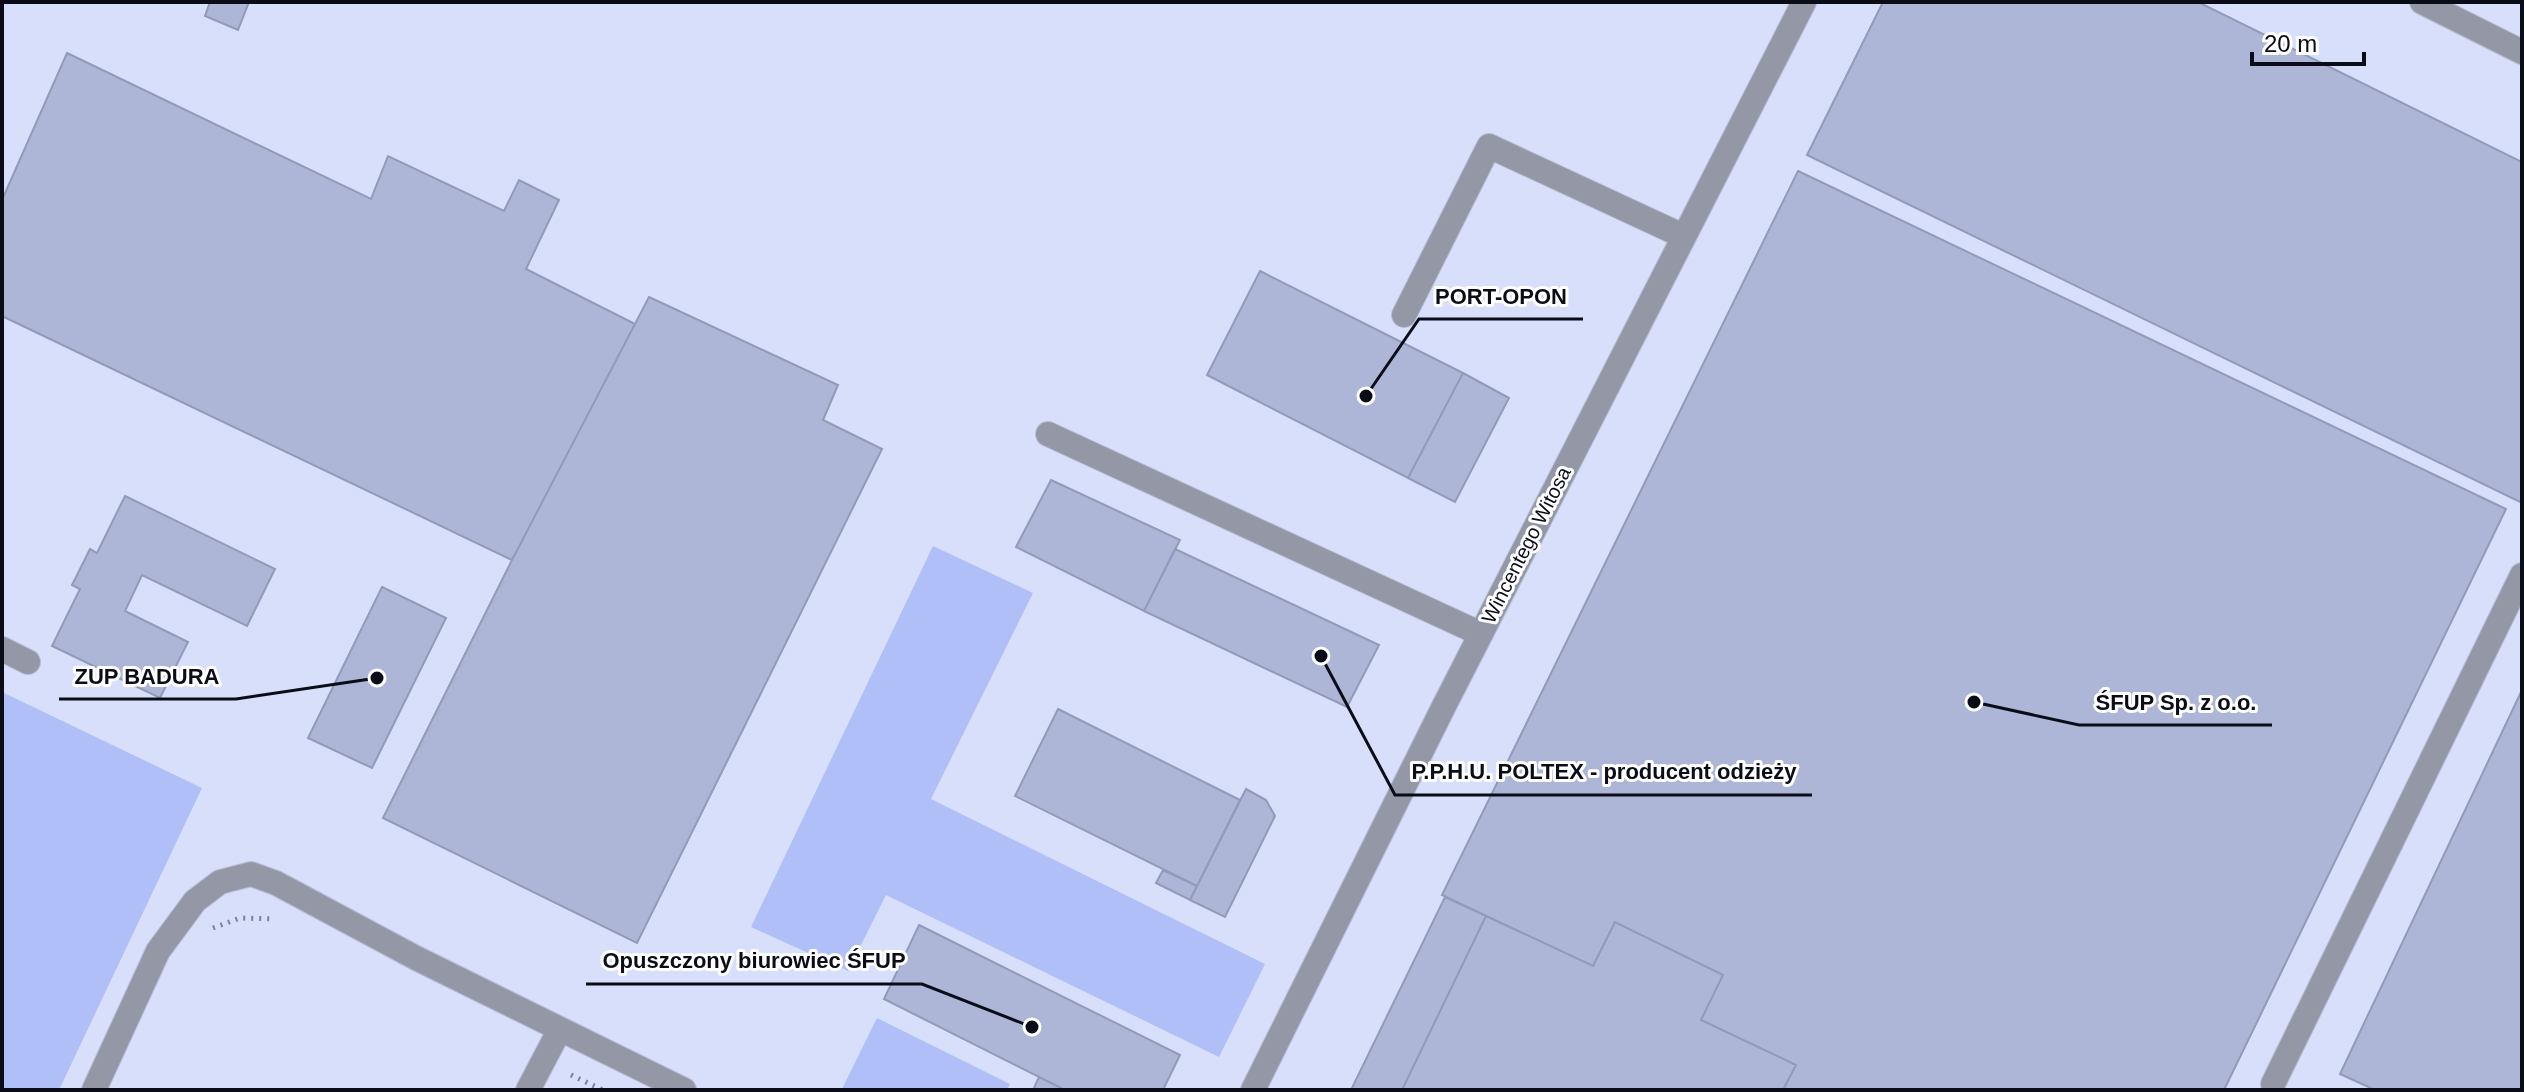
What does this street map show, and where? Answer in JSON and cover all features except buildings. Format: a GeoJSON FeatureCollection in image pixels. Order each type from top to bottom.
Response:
{"type":"FeatureCollection","features":[{"type":"Feature","properties":{"kind":"street","name":"Wincentego Witosa"},"geometry":{"type":"LineString","coordinates":[[1253,1090],[1481,634],[1804,2]]}},
{"type":"Feature","properties":{"kind":"street"},"geometry":{"type":"LineString","coordinates":[[2422,2],[2522,52]]}},
{"type":"Feature","properties":{"kind":"street"},"geometry":{"type":"LineString","coordinates":[[1404,315],[1489,146],[1683,236]]}},
{"type":"Feature","properties":{"kind":"street"},"geometry":{"type":"LineString","coordinates":[[1048,434],[1481,634]]}},
{"type":"Feature","properties":{"kind":"street"},"geometry":{"type":"LineString","coordinates":[[2276,1088],[2522,575]]}},
{"type":"Feature","properties":{"kind":"street"},"geometry":{"type":"LineString","coordinates":[[2,649],[28,662]]}},
{"type":"Feature","properties":{"kind":"street"},"geometry":{"type":"LineString","coordinates":[[94,1090],[158,951],[195,901],[220,882],[251,874],[276,883],[416,958],[684,1090]]}},
{"type":"Feature","properties":{"kind":"street"},"geometry":{"type":"LineString","coordinates":[[528,1090],[560,1029]]}},
{"type":"Feature","properties":{"kind":"path"},"geometry":{"type":"LineString","coordinates":[[204,931],[240,918],[281,919]]}},
{"type":"Feature","properties":{"kind":"path"},"geometry":{"type":"LineString","coordinates":[[542,1061],[603,1090]]}},
{"type":"Feature","properties":{"kind":"shaded area"},"geometry":{"type":"Polygon","coordinates":[[[933,546],[1033,593],[931,799],[1265,964],[1219,1057],[886,895],[848,971],[751,927],[933,546]]]}},
{"type":"Feature","properties":{"kind":"shaded area"},"geometry":{"type":"Polygon","coordinates":[[[2,692],[202,788],[59,1090],[2,1090],[2,692]]]}},
{"type":"Feature","properties":{"kind":"shaded area"},"geometry":{"type":"Polygon","coordinates":[[[877,1018],[1010,1084],[1007,1090],[842,1089],[877,1018]]]}},
{"type":"Feature","properties":{"kind":"place","name":"PORT-OPON"},"geometry":{"type":"Point","coordinates":[1366,396]}},
{"type":"Feature","properties":{"kind":"place","name":"P.P.H.U. POLTEX - producent odzieży"},"geometry":{"type":"Point","coordinates":[1321,656]}},
{"type":"Feature","properties":{"kind":"place","name":"ZUP BADURA"},"geometry":{"type":"Point","coordinates":[377,678]}},
{"type":"Feature","properties":{"kind":"place","name":"ŚFUP Sp. z o.o."},"geometry":{"type":"Point","coordinates":[1974,702]}},
{"type":"Feature","properties":{"kind":"place","name":"Opuszczony biurowiec ŚFUP"},"geometry":{"type":"Point","coordinates":[1032,1027]}}]}
